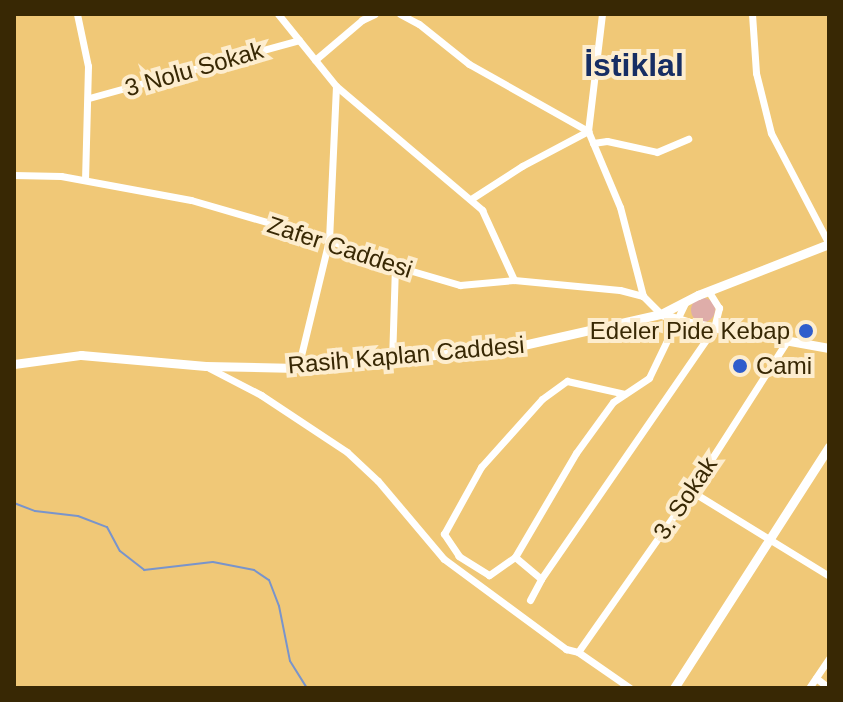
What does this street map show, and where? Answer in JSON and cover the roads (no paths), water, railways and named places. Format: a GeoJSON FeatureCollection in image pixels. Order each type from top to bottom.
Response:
{"type":"FeatureCollection","features":[{"type":"Feature","properties":{"kind":"street"},"geometry":{"type":"LineString","coordinates":[[77,14],[88,66],[85,180]]}},
{"type":"Feature","properties":{"kind":"street"},"geometry":{"type":"LineString","coordinates":[[278,14],[336,86],[471,199],[489,223],[514,280]]}},
{"type":"Feature","properties":{"kind":"street"},"geometry":{"type":"LineString","coordinates":[[315,60],[362,20],[375,14]]}},
{"type":"Feature","properties":{"kind":"street"},"geometry":{"type":"LineString","coordinates":[[400,14],[419,24],[469,64],[588,131]]}},
{"type":"Feature","properties":{"kind":"street"},"geometry":{"type":"LineString","coordinates":[[419,24],[423,14]]}},
{"type":"Feature","properties":{"kind":"street"},"geometry":{"type":"LineString","coordinates":[[602,14],[588,131],[620,207],[643,296],[661,314],[679,320],[829,348]]}},
{"type":"Feature","properties":{"kind":"street"},"geometry":{"type":"LineString","coordinates":[[752,14],[756,73],[771,133],[829,244]]}},
{"type":"Feature","properties":{"kind":"street","name":"3 Nolu Sokak"},"geometry":{"type":"LineString","coordinates":[[89,98],[299,40]]}},
{"type":"Feature","properties":{"kind":"street"},"geometry":{"type":"LineString","coordinates":[[298,368],[329,240],[336,86]]}},
{"type":"Feature","properties":{"kind":"street"},"geometry":{"type":"LineString","coordinates":[[471,199],[522,166],[588,131]]}},
{"type":"Feature","properties":{"kind":"street"},"geometry":{"type":"LineString","coordinates":[[593,143],[607,141],[657,152],[688,139]]}},
{"type":"Feature","properties":{"kind":"street","name":"Zafer Caddesi"},"geometry":{"type":"LineString","coordinates":[[14,175],[85,180],[191,200],[329,240],[395,266],[460,285],[514,280],[620,290],[643,296]]}},
{"type":"Feature","properties":{"kind":"street","name":"Rasih Kaplan Caddesi"},"geometry":{"type":"LineString","coordinates":[[14,364],[81,355],[206,366],[298,368],[510,348],[661,314],[829,244]]}},
{"type":"Feature","properties":{"kind":"street"},"geometry":{"type":"LineString","coordinates":[[392,361],[395,266]]}},
{"type":"Feature","properties":{"kind":"street"},"geometry":{"type":"LineString","coordinates":[[530,600],[541,579],[714,328],[719,308],[709,292]]}},
{"type":"Feature","properties":{"kind":"street"},"geometry":{"type":"LineString","coordinates":[[625,394],[567,381],[542,399],[481,467],[444,534],[459,556],[489,575],[515,557],[576,453],[613,402],[625,394],[649,378],[686,301]]}},
{"type":"Feature","properties":{"kind":"street","name":"3. Sokak"},"geometry":{"type":"LineString","coordinates":[[578,652],[691,491],[787,341]]}},
{"type":"Feature","properties":{"kind":"street"},"geometry":{"type":"LineString","coordinates":[[206,366],[261,395],[347,452],[378,481],[444,559],[566,649],[578,652],[630,688]]}},
{"type":"Feature","properties":{"kind":"street"},"geometry":{"type":"LineString","coordinates":[[674,688],[829,447]]}},
{"type":"Feature","properties":{"kind":"street"},"geometry":{"type":"LineString","coordinates":[[691,491],[829,576]]}},
{"type":"Feature","properties":{"kind":"street"},"geometry":{"type":"LineString","coordinates":[[515,557],[541,579]]}},
{"type":"Feature","properties":{"kind":"street"},"geometry":{"type":"LineString","coordinates":[[809,688],[829,658]]}},
{"type":"Feature","properties":{"kind":"street"},"geometry":{"type":"LineString","coordinates":[[816,678],[829,688]]}},
{"type":"Feature","properties":{"kind":"waterway"},"geometry":{"type":"LineString","coordinates":[[14,503],[35,511],[78,516],[107,527],[120,551],[144,570],[213,562],[254,570],[269,580],[279,606],[290,661],[307,688]]}},
{"type":"Feature","properties":{"kind":"place","name":"Edeler Pide Kebap"},"geometry":{"type":"Point","coordinates":[806,331]}},
{"type":"Feature","properties":{"kind":"place","name":"Cami"},"geometry":{"type":"Point","coordinates":[740,366]}},
{"type":"Feature","properties":{"kind":"district","name":"İstiklal"},"geometry":{"type":"Point","coordinates":[634,65]}}]}
